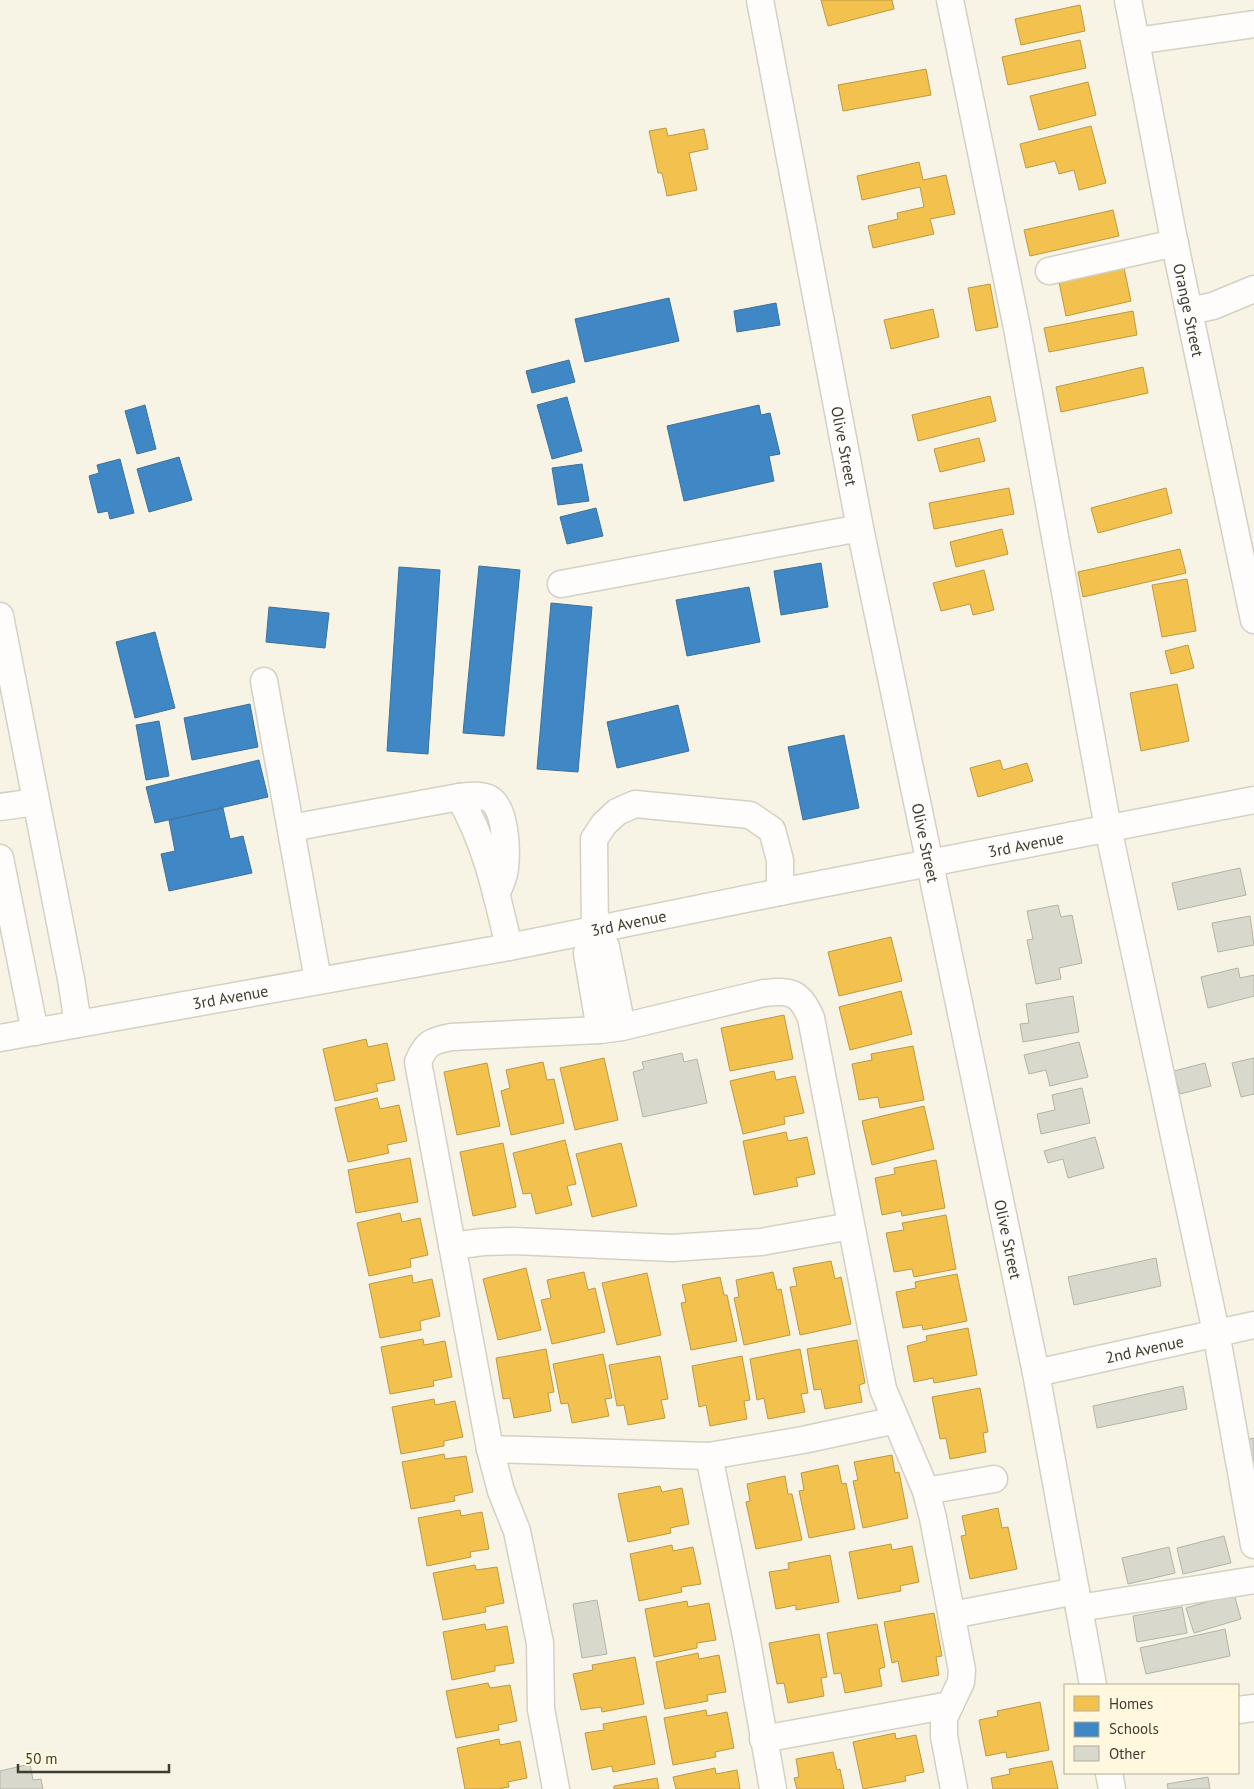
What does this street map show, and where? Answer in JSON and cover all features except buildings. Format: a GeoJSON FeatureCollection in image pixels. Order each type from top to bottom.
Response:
{"type":"FeatureCollection","features":[{"type":"Feature","properties":{"kind":"street","name":"Olive Street"},"geometry":{"type":"LineString","coordinates":[[760,0],[860,528],[1036,1373],[1093,1684]]}},
{"type":"Feature","properties":{"kind":"street"},"geometry":{"type":"LineString","coordinates":[[950,0],[1019,338],[1108,828],[1216,1332],[1254,1545]]}},
{"type":"Feature","properties":{"kind":"street","name":"Orange Street"},"geometry":{"type":"LineString","coordinates":[[1128,0],[1174,243],[1253,615]]}},
{"type":"Feature","properties":{"kind":"street"},"geometry":{"type":"LineString","coordinates":[[1136,41],[1254,24]]}},
{"type":"Feature","properties":{"kind":"street"},"geometry":{"type":"LineString","coordinates":[[1049,271],[1174,243]]}},
{"type":"Feature","properties":{"kind":"street"},"geometry":{"type":"LineString","coordinates":[[1189,311],[1213,306],[1254,289]]}},
{"type":"Feature","properties":{"kind":"street"},"geometry":{"type":"LineString","coordinates":[[561,584],[860,528]]}},
{"type":"Feature","properties":{"kind":"street"},"geometry":{"type":"LineString","coordinates":[[0,616],[7,693],[36,802],[78,1024]]}},
{"type":"Feature","properties":{"kind":"street"},"geometry":{"type":"LineString","coordinates":[[264,680],[318,980]]}},
{"type":"Feature","properties":{"kind":"street"},"geometry":{"type":"LineString","coordinates":[[291,828],[459,797],[478,796],[489,798],[498,805],[502,818],[505,861],[502,883],[496,894],[509,947]]}},
{"type":"Feature","properties":{"kind":"street","name":"3rd Avenue"},"geometry":{"type":"LineString","coordinates":[[0,1038],[509,947],[1254,800]]}},
{"type":"Feature","properties":{"kind":"street"},"geometry":{"type":"LineString","coordinates":[[0,807],[36,802]]}},
{"type":"Feature","properties":{"kind":"street"},"geometry":{"type":"LineString","coordinates":[[611,1028],[587,953],[596,930],[594,839],[604,824],[616,812],[635,804],[750,815],[772,830],[780,860],[780,892]]}},
{"type":"Feature","properties":{"kind":"street"},"geometry":{"type":"LineString","coordinates":[[0,858],[35,1032]]}},
{"type":"Feature","properties":{"kind":"street"},"geometry":{"type":"LineString","coordinates":[[556,1789],[541,1709],[540,1643],[517,1531],[501,1491],[490,1449],[418,1062],[424,1049],[434,1041],[451,1038],[611,1028],[764,993],[782,991],[794,994],[805,1004],[811,1018],[883,1389],[926,1491],[933,1518],[962,1670],[961,1682],[944,1718],[944,1736],[954,1789]]}},
{"type":"Feature","properties":{"kind":"street"},"geometry":{"type":"LineString","coordinates":[[452,1246],[514,1241],[672,1248],[761,1242],[851,1226]]}},
{"type":"Feature","properties":{"kind":"street","name":"2nd Avenue"},"geometry":{"type":"LineString","coordinates":[[1036,1373],[1254,1324]]}},
{"type":"Feature","properties":{"kind":"street"},"geometry":{"type":"LineString","coordinates":[[490,1449],[709,1456],[803,1440],[896,1420]]}},
{"type":"Feature","properties":{"kind":"street"},"geometry":{"type":"LineString","coordinates":[[709,1456],[747,1641],[773,1789]]}},
{"type":"Feature","properties":{"kind":"street"},"geometry":{"type":"LineString","coordinates":[[926,1491],[994,1479]]}},
{"type":"Feature","properties":{"kind":"street"},"geometry":{"type":"LineString","coordinates":[[952,1615],[1077,1599],[1254,1580]]}},
{"type":"Feature","properties":{"kind":"street"},"geometry":{"type":"LineString","coordinates":[[763,1739],[950,1705]]}},
{"type":"Feature","properties":{"kind":"street"},"geometry":{"type":"LineString","coordinates":[[1239,1710],[1254,1708]]}},
{"type":"Feature","properties":{"kind":"street"},"geometry":{"type":"LineString","coordinates":[[1108,1774],[1112,1789]]}}]}
